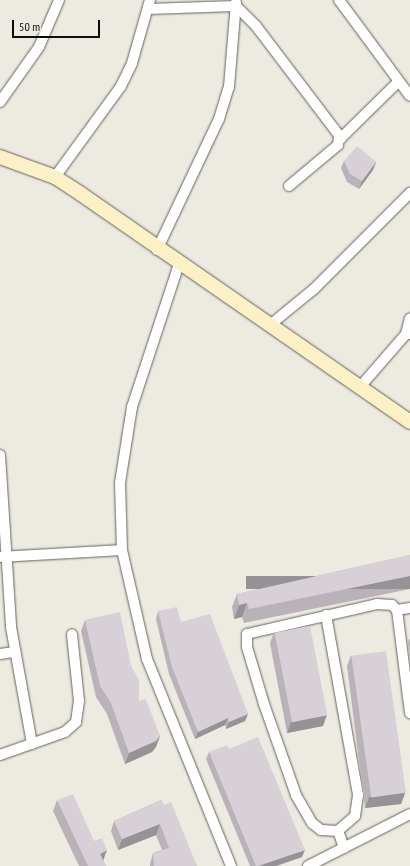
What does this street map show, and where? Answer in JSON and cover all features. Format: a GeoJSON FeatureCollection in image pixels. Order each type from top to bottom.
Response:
{"type":"FeatureCollection","features":[{"type":"Feature","properties":{"kind":"street"},"geometry":{"type":"LineString","coordinates":[[0,102],[39,47],[59,0]]}},
{"type":"Feature","properties":{"kind":"street"},"geometry":{"type":"LineString","coordinates":[[339,0],[410,96]]}},
{"type":"Feature","properties":{"kind":"street"},"geometry":{"type":"LineString","coordinates":[[55,177],[121,86],[132,63],[149,5],[236,3]]}},
{"type":"Feature","properties":{"kind":"street"},"geometry":{"type":"LineString","coordinates":[[236,3],[270,44],[338,137],[338,145],[289,186]]}},
{"type":"Feature","properties":{"kind":"street"},"geometry":{"type":"LineString","coordinates":[[157,250],[219,119],[229,87],[236,3]]}},
{"type":"Feature","properties":{"kind":"street"},"geometry":{"type":"LineString","coordinates":[[338,137],[348,134],[400,81]]}},
{"type":"Feature","properties":{"kind":"street"},"geometry":{"type":"LineString","coordinates":[[0,157],[55,177],[157,250],[270,325],[410,422]]}},
{"type":"Feature","properties":{"kind":"street"},"geometry":{"type":"LineString","coordinates":[[270,325],[352,253],[410,193]]}},
{"type":"Feature","properties":{"kind":"street"},"geometry":{"type":"LineString","coordinates":[[178,264],[132,407],[120,483],[122,550],[147,659],[231,866]]}},
{"type":"Feature","properties":{"kind":"street"},"geometry":{"type":"LineString","coordinates":[[359,388],[408,334],[410,318]]}},
{"type":"Feature","properties":{"kind":"street"},"geometry":{"type":"LineString","coordinates":[[0,455],[3,557],[15,652],[32,744]]}},
{"type":"Feature","properties":{"kind":"street"},"geometry":{"type":"LineString","coordinates":[[3,557],[122,550]]}},
{"type":"Feature","properties":{"kind":"street"},"geometry":{"type":"LineString","coordinates":[[326,615],[358,795],[355,816],[338,831],[321,830],[307,817],[278,748],[246,640],[248,633],[326,615],[377,604],[392,605],[397,610],[410,713]]}},
{"type":"Feature","properties":{"kind":"street"},"geometry":{"type":"LineString","coordinates":[[397,610],[410,608]]}},
{"type":"Feature","properties":{"kind":"street"},"geometry":{"type":"LineString","coordinates":[[0,755],[65,732],[78,715],[72,634]]}},
{"type":"Feature","properties":{"kind":"street"},"geometry":{"type":"LineString","coordinates":[[0,654],[15,652]]}},
{"type":"Feature","properties":{"kind":"street"},"geometry":{"type":"LineString","coordinates":[[308,866],[410,814]]}},
{"type":"Feature","properties":{"kind":"street"},"geometry":{"type":"LineString","coordinates":[[338,831],[344,848]]}},
{"type":"Feature","properties":{"kind":"building"},"geometry":{"type":"Polygon","coordinates":[[[357,146],[376,162],[362,181],[350,174],[344,161],[357,146]]]}},
{"type":"Feature","properties":{"kind":"building"},"geometry":{"type":"Polygon","coordinates":[[[410,555],[410,576],[249,609],[247,603],[239,605],[237,594],[410,555]]]}},
{"type":"Feature","properties":{"kind":"building"},"geometry":{"type":"Polygon","coordinates":[[[177,607],[181,622],[210,614],[248,714],[229,722],[228,718],[198,732],[172,667],[158,611],[177,607]]]}},
{"type":"Feature","properties":{"kind":"building"},"geometry":{"type":"Polygon","coordinates":[[[120,612],[131,666],[139,680],[139,701],[146,699],[160,736],[156,741],[129,753],[111,703],[100,686],[85,620],[120,612]]]}},
{"type":"Feature","properties":{"kind":"building"},"geometry":{"type":"Polygon","coordinates":[[[310,626],[327,715],[292,722],[275,633],[310,626]]]}},
{"type":"Feature","properties":{"kind":"building"},"geometry":{"type":"Polygon","coordinates":[[[386,651],[406,793],[371,797],[351,656],[386,651]]]}},
{"type":"Feature","properties":{"kind":"building"},"geometry":{"type":"Polygon","coordinates":[[[258,737],[305,850],[256,866],[209,752],[227,745],[229,749],[258,737]]]}},
{"type":"Feature","properties":{"kind":"building"},"geometry":{"type":"Polygon","coordinates":[[[73,794],[94,841],[102,838],[107,850],[100,854],[106,866],[88,866],[57,800],[73,794]]]}},
{"type":"Feature","properties":{"kind":"building"},"geometry":{"type":"Polygon","coordinates":[[[161,800],[164,805],[171,802],[197,866],[154,866],[153,853],[169,848],[160,824],[122,839],[114,821],[161,800]]]}}]}
